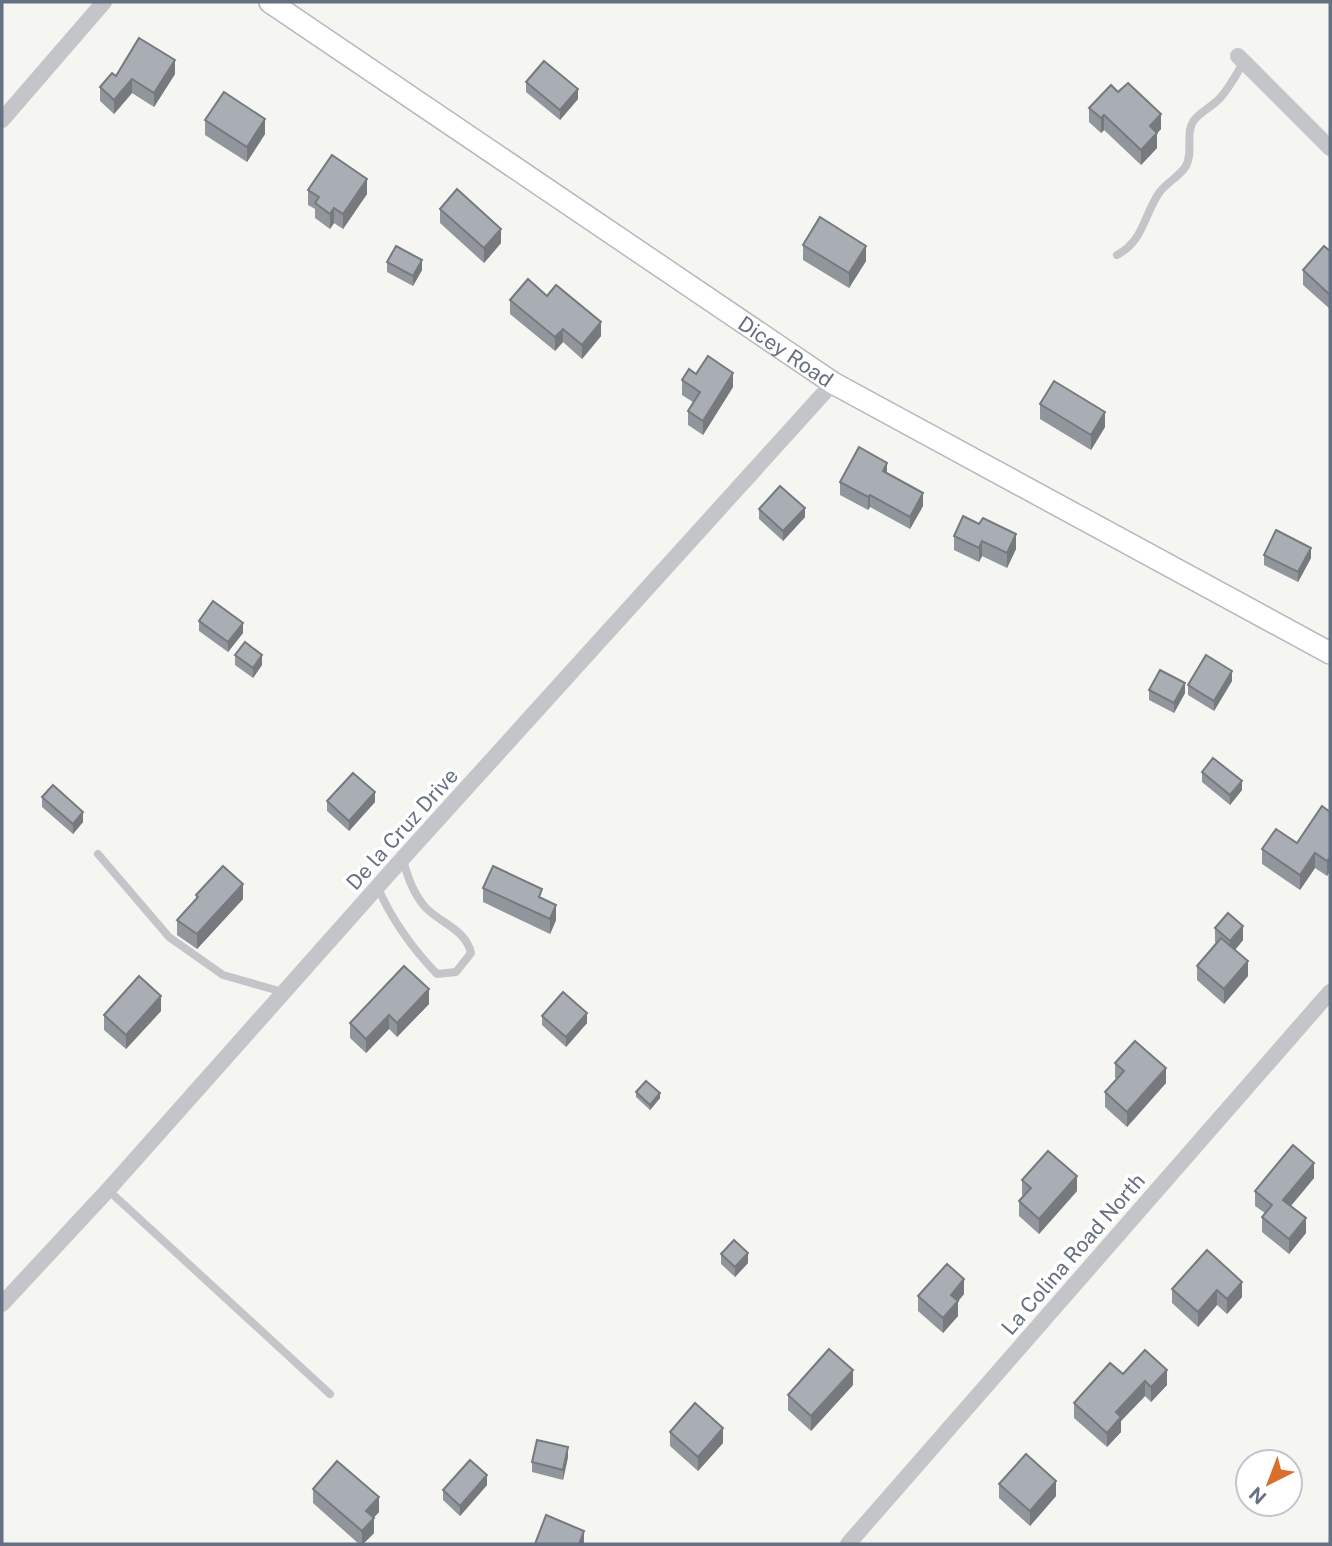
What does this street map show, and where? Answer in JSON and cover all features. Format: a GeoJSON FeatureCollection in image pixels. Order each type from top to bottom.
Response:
{"type":"FeatureCollection","features":[{"type":"Feature","properties":{"kind":"street"},"geometry":{"type":"LineString","coordinates":[[2,120],[104,2]]}},
{"type":"Feature","properties":{"kind":"street","name":"Dicey Road"},"geometry":{"type":"LineString","coordinates":[[270,2],[833,383],[1330,653]]}},
{"type":"Feature","properties":{"kind":"street"},"geometry":{"type":"LineString","coordinates":[[1241,58],[1330,148]]}},
{"type":"Feature","properties":{"kind":"street","name":"De la Cruz Drive"},"geometry":{"type":"LineString","coordinates":[[2,1304],[108,1190],[403,858],[833,383]]}},
{"type":"Feature","properties":{"kind":"street","name":"La Colina Road North"},"geometry":{"type":"LineString","coordinates":[[848,1544],[1330,992]]}},
{"type":"Feature","properties":{"kind":"lane"},"geometry":{"type":"LineString","coordinates":[[1117,255],[1129,248],[1138,236],[1159,193],[1185,166],[1191,150],[1189,131],[1194,120],[1219,100],[1235,78],[1241,58]]}},
{"type":"Feature","properties":{"kind":"lane"},"geometry":{"type":"LineString","coordinates":[[98,854],[169,937],[223,975],[283,992]]}},
{"type":"Feature","properties":{"kind":"lane"},"geometry":{"type":"LineString","coordinates":[[378,888],[388,910],[419,956],[437,974],[456,972],[471,953],[468,940],[425,907],[414,890],[403,858]]}},
{"type":"Feature","properties":{"kind":"lane"},"geometry":{"type":"LineString","coordinates":[[108,1190],[330,1394]]}},
{"type":"Feature","properties":{"kind":"building"},"geometry":{"type":"Polygon","coordinates":[[[139,38],[175,60],[154,93],[132,79],[114,100],[100,87],[112,73],[116,76],[139,38]]]}},
{"type":"Feature","properties":{"kind":"building"},"geometry":{"type":"Polygon","coordinates":[[[544,61],[578,89],[560,110],[526,82],[544,61]]]}},
{"type":"Feature","properties":{"kind":"building"},"geometry":{"type":"Polygon","coordinates":[[[1128,83],[1161,114],[1150,126],[1157,133],[1141,150],[1104,115],[1101,118],[1089,108],[1111,85],[1118,92],[1128,83]]]}},
{"type":"Feature","properties":{"kind":"building"},"geometry":{"type":"Polygon","coordinates":[[[224,92],[265,119],[247,147],[205,120],[224,92]]]}},
{"type":"Feature","properties":{"kind":"building"},"geometry":{"type":"Polygon","coordinates":[[[332,155],[367,179],[343,214],[334,208],[330,214],[315,203],[319,197],[308,190],[332,155]]]}},
{"type":"Feature","properties":{"kind":"building"},"geometry":{"type":"Polygon","coordinates":[[[457,189],[501,229],[484,248],[440,209],[457,189]]]}},
{"type":"Feature","properties":{"kind":"building"},"geometry":{"type":"Polygon","coordinates":[[[820,217],[866,246],[849,273],[803,245],[820,217]]]}},
{"type":"Feature","properties":{"kind":"building"},"geometry":{"type":"Polygon","coordinates":[[[396,246],[422,260],[413,276],[387,262],[396,246]]]}},
{"type":"Feature","properties":{"kind":"building"},"geometry":{"type":"Polygon","coordinates":[[[1324,246],[1330,251],[1330,295],[1303,270],[1324,246]]]}},
{"type":"Feature","properties":{"kind":"building"},"geometry":{"type":"Polygon","coordinates":[[[528,279],[547,296],[556,285],[601,322],[582,345],[563,329],[555,337],[510,300],[528,279]]]}},
{"type":"Feature","properties":{"kind":"building"},"geometry":{"type":"Polygon","coordinates":[[[708,356],[733,373],[703,421],[688,411],[700,392],[682,380],[689,369],[696,374],[708,356]]]}},
{"type":"Feature","properties":{"kind":"building"},"geometry":{"type":"Polygon","coordinates":[[[1054,381],[1105,412],[1091,435],[1040,404],[1054,381]]]}},
{"type":"Feature","properties":{"kind":"building"},"geometry":{"type":"Polygon","coordinates":[[[859,447],[887,463],[883,471],[923,493],[910,517],[840,482],[859,447]]]}},
{"type":"Feature","properties":{"kind":"building"},"geometry":{"type":"Polygon","coordinates":[[[780,486],[805,508],[783,531],[759,509],[780,486]]]}},
{"type":"Feature","properties":{"kind":"building"},"geometry":{"type":"Polygon","coordinates":[[[963,516],[979,524],[983,518],[1016,534],[1007,553],[982,541],[979,548],[954,536],[963,516]]]}},
{"type":"Feature","properties":{"kind":"building"},"geometry":{"type":"Polygon","coordinates":[[[1276,530],[1311,548],[1298,572],[1264,555],[1276,530]]]}},
{"type":"Feature","properties":{"kind":"building"},"geometry":{"type":"Polygon","coordinates":[[[213,601],[243,623],[228,642],[199,621],[213,601]]]}},
{"type":"Feature","properties":{"kind":"building"},"geometry":{"type":"Polygon","coordinates":[[[245,642],[262,655],[253,668],[235,655],[245,642]]]}},
{"type":"Feature","properties":{"kind":"building"},"geometry":{"type":"Polygon","coordinates":[[[1206,655],[1232,671],[1214,701],[1188,685],[1206,655]]]}},
{"type":"Feature","properties":{"kind":"building"},"geometry":{"type":"Polygon","coordinates":[[[1160,670],[1185,683],[1174,703],[1149,690],[1160,670]]]}},
{"type":"Feature","properties":{"kind":"building"},"geometry":{"type":"Polygon","coordinates":[[[1213,758],[1242,781],[1230,795],[1202,772],[1213,758]]]}},
{"type":"Feature","properties":{"kind":"building"},"geometry":{"type":"Polygon","coordinates":[[[353,773],[375,792],[349,821],[327,801],[353,773]]]}},
{"type":"Feature","properties":{"kind":"building"},"geometry":{"type":"Polygon","coordinates":[[[53,785],[83,812],[73,824],[42,797],[53,785]]]}},
{"type":"Feature","properties":{"kind":"building"},"geometry":{"type":"Polygon","coordinates":[[[1322,806],[1330,812],[1330,857],[1327,861],[1315,853],[1300,875],[1262,849],[1276,829],[1297,843],[1322,806]]]}},
{"type":"Feature","properties":{"kind":"building"},"geometry":{"type":"Polygon","coordinates":[[[223,866],[243,884],[197,934],[177,920],[223,866]]]}},
{"type":"Feature","properties":{"kind":"building"},"geometry":{"type":"Polygon","coordinates":[[[493,866],[542,889],[539,897],[556,905],[550,919],[483,888],[493,866]]]}},
{"type":"Feature","properties":{"kind":"building"},"geometry":{"type":"Polygon","coordinates":[[[1228,913],[1243,926],[1230,941],[1215,928],[1228,913]]]}},
{"type":"Feature","properties":{"kind":"building"},"geometry":{"type":"Polygon","coordinates":[[[1221,938],[1248,961],[1224,989],[1197,966],[1221,938]]]}},
{"type":"Feature","properties":{"kind":"building"},"geometry":{"type":"Polygon","coordinates":[[[404,966],[429,989],[397,1023],[389,1015],[366,1039],[350,1023],[404,966]]]}},
{"type":"Feature","properties":{"kind":"building"},"geometry":{"type":"Polygon","coordinates":[[[139,976],[161,996],[126,1035],[104,1015],[139,976]]]}},
{"type":"Feature","properties":{"kind":"building"},"geometry":{"type":"Polygon","coordinates":[[[563,992],[587,1013],[566,1037],[542,1016],[563,992]]]}},
{"type":"Feature","properties":{"kind":"building"},"geometry":{"type":"Polygon","coordinates":[[[1135,1041],[1166,1068],[1127,1112],[1105,1092],[1124,1071],[1115,1063],[1135,1041]]]}},
{"type":"Feature","properties":{"kind":"building"},"geometry":{"type":"Polygon","coordinates":[[[646,1081],[660,1093],[650,1105],[636,1092],[646,1081]]]}},
{"type":"Feature","properties":{"kind":"building"},"geometry":{"type":"Polygon","coordinates":[[[1293,1145],[1314,1163],[1283,1200],[1306,1218],[1289,1239],[1262,1217],[1272,1205],[1255,1191],[1293,1145]]]}},
{"type":"Feature","properties":{"kind":"building"},"geometry":{"type":"Polygon","coordinates":[[[1048,1151],[1077,1176],[1039,1219],[1019,1201],[1031,1188],[1022,1180],[1048,1151]]]}},
{"type":"Feature","properties":{"kind":"building"},"geometry":{"type":"Polygon","coordinates":[[[734,1240],[748,1253],[735,1267],[721,1254],[734,1240]]]}},
{"type":"Feature","properties":{"kind":"building"},"geometry":{"type":"Polygon","coordinates":[[[1207,1250],[1242,1282],[1227,1299],[1217,1290],[1198,1312],[1172,1289],[1207,1250]]]}},
{"type":"Feature","properties":{"kind":"building"},"geometry":{"type":"Polygon","coordinates":[[[947,1264],[964,1279],[951,1295],[958,1301],[943,1318],[918,1296],[947,1264]]]}},
{"type":"Feature","properties":{"kind":"building"},"geometry":{"type":"Polygon","coordinates":[[[829,1349],[853,1370],[811,1416],[788,1395],[829,1349]]]}},
{"type":"Feature","properties":{"kind":"building"},"geometry":{"type":"Polygon","coordinates":[[[1145,1350],[1167,1370],[1151,1387],[1145,1381],[1116,1412],[1121,1417],[1107,1433],[1074,1403],[1110,1363],[1123,1374],[1145,1350]]]}},
{"type":"Feature","properties":{"kind":"building"},"geometry":{"type":"Polygon","coordinates":[[[695,1403],[723,1428],[698,1457],[670,1432],[695,1403]]]}},
{"type":"Feature","properties":{"kind":"building"},"geometry":{"type":"Polygon","coordinates":[[[537,1440],[568,1447],[563,1470],[532,1462],[537,1440]]]}},
{"type":"Feature","properties":{"kind":"building"},"geometry":{"type":"Polygon","coordinates":[[[1026,1454],[1056,1481],[1030,1511],[999,1484],[1026,1454]]]}},
{"type":"Feature","properties":{"kind":"building"},"geometry":{"type":"Polygon","coordinates":[[[470,1460],[487,1475],[460,1506],[443,1490],[470,1460]]]}},
{"type":"Feature","properties":{"kind":"building"},"geometry":{"type":"Polygon","coordinates":[[[337,1461],[379,1497],[366,1511],[374,1518],[362,1531],[313,1489],[337,1461]]]}},
{"type":"Feature","properties":{"kind":"building"},"geometry":{"type":"Polygon","coordinates":[[[546,1515],[584,1531],[579,1544],[535,1544],[546,1515]]]}}]}
